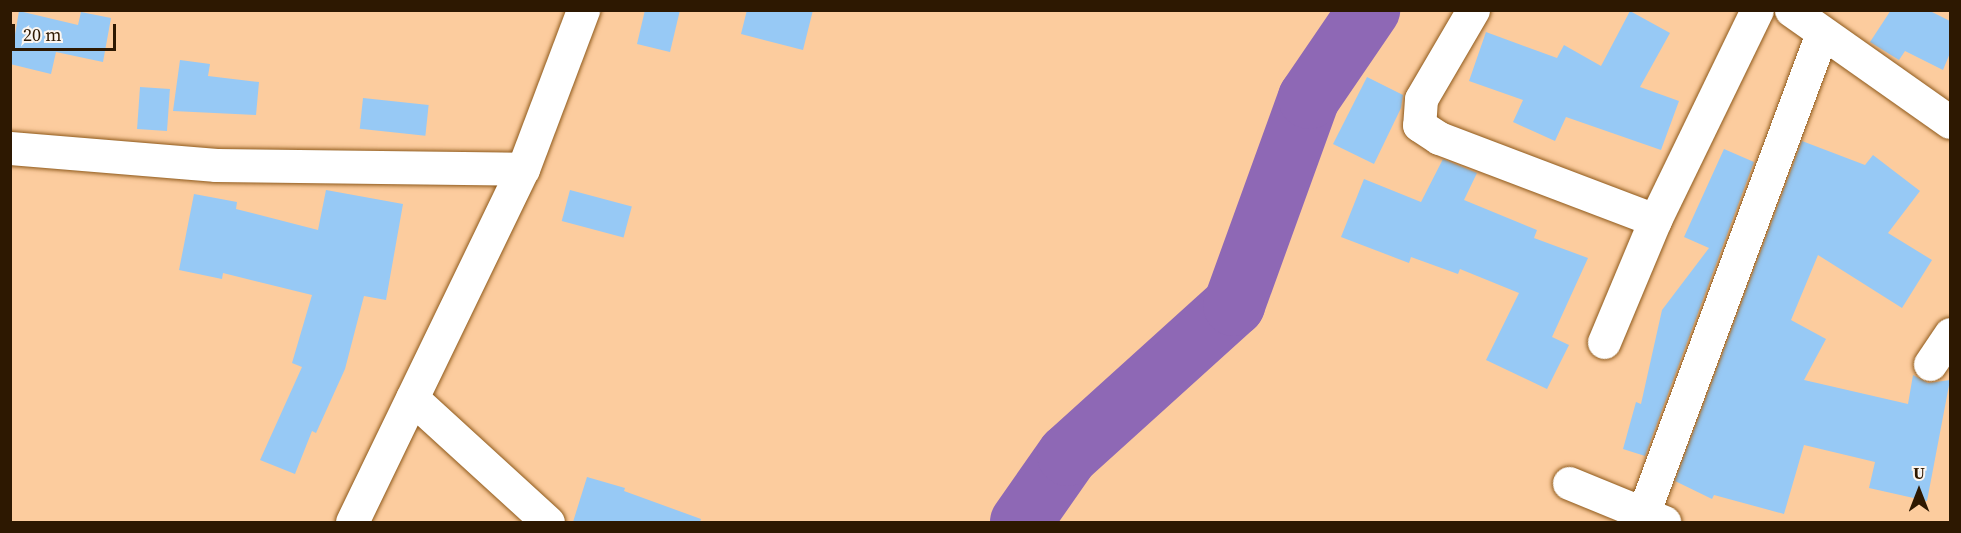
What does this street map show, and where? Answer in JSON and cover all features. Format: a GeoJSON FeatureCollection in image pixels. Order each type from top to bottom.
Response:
{"type":"FeatureCollection","features":[{"type":"Feature","properties":{"kind":"street"},"geometry":{"type":"LineString","coordinates":[[352,522],[523,170],[583,10]]}},
{"type":"Feature","properties":{"kind":"street"},"geometry":{"type":"LineString","coordinates":[[1473,10],[1421,99],[1419,125],[1439,138],[1655,220]]}},
{"type":"Feature","properties":{"kind":"street"},"geometry":{"type":"LineString","coordinates":[[1604,342],[1655,220],[1757,10]]}},
{"type":"Feature","properties":{"kind":"street"},"geometry":{"type":"LineString","coordinates":[[1791,10],[1950,122]]}},
{"type":"Feature","properties":{"kind":"street"},"geometry":{"type":"LineString","coordinates":[[1569,483],[1654,518],[1822,33]]}},
{"type":"Feature","properties":{"kind":"street"},"geometry":{"type":"LineString","coordinates":[[10,148],[216,165],[523,170]]}},
{"type":"Feature","properties":{"kind":"street"},"geometry":{"type":"LineString","coordinates":[[1930,364],[1950,334]]}},
{"type":"Feature","properties":{"kind":"street"},"geometry":{"type":"LineString","coordinates":[[412,398],[548,522]]}},
{"type":"Feature","properties":{"kind":"building"},"geometry":{"type":"Polygon","coordinates":[[[645,10],[680,10],[670,52],[637,44],[645,10]]]}},
{"type":"Feature","properties":{"kind":"building"},"geometry":{"type":"Polygon","coordinates":[[[747,10],[813,10],[803,50],[741,34],[747,10]]]}},
{"type":"Feature","properties":{"kind":"building"},"geometry":{"type":"Polygon","coordinates":[[[1891,10],[1928,10],[1950,21],[1950,53],[1943,70],[1905,51],[1899,60],[1870,42],[1891,10]]]}},
{"type":"Feature","properties":{"kind":"building"},"geometry":{"type":"Polygon","coordinates":[[[19,11],[78,25],[81,12],[111,18],[103,62],[56,52],[51,74],[10,64],[19,11]]]}},
{"type":"Feature","properties":{"kind":"building"},"geometry":{"type":"Polygon","coordinates":[[[1630,11],[1670,33],[1640,87],[1679,101],[1661,150],[1566,117],[1555,141],[1513,122],[1523,100],[1469,81],[1486,32],[1557,58],[1564,45],[1601,66],[1630,11]]]}},
{"type":"Feature","properties":{"kind":"building"},"geometry":{"type":"Polygon","coordinates":[[[180,60],[210,64],[208,76],[259,82],[256,115],[173,111],[180,60]]]}},
{"type":"Feature","properties":{"kind":"building"},"geometry":{"type":"Polygon","coordinates":[[[1367,77],[1403,95],[1401,108],[1374,164],[1333,144],[1367,77]]]}},
{"type":"Feature","properties":{"kind":"building"},"geometry":{"type":"Polygon","coordinates":[[[140,87],[170,89],[167,131],[137,129],[140,87]]]}},
{"type":"Feature","properties":{"kind":"building"},"geometry":{"type":"Polygon","coordinates":[[[363,98],[429,105],[425,136],[360,129],[363,98]]]}},
{"type":"Feature","properties":{"kind":"building"},"geometry":{"type":"Polygon","coordinates":[[[1802,141],[1865,165],[1873,155],[1920,191],[1888,233],[1932,260],[1902,308],[1818,255],[1791,320],[1826,339],[1804,380],[1908,404],[1913,375],[1928,383],[1950,380],[1927,501],[1869,488],[1875,462],[1804,445],[1784,514],[1714,495],[1712,499],[1675,481],[1802,141]]]}},
{"type":"Feature","properties":{"kind":"building"},"geometry":{"type":"Polygon","coordinates":[[[1724,149],[1754,162],[1645,456],[1623,449],[1636,402],[1641,404],[1662,310],[1709,248],[1684,237],[1724,149]]]}},
{"type":"Feature","properties":{"kind":"building"},"geometry":{"type":"Polygon","coordinates":[[[1443,159],[1477,173],[1464,200],[1537,230],[1534,238],[1588,258],[1552,337],[1569,345],[1547,389],[1486,360],[1519,293],[1460,269],[1458,274],[1411,257],[1409,263],[1341,237],[1364,179],[1421,202],[1443,159]]]}},
{"type":"Feature","properties":{"kind":"building"},"geometry":{"type":"Polygon","coordinates":[[[326,190],[403,204],[386,300],[364,296],[345,369],[316,433],[312,431],[295,474],[260,460],[302,367],[292,363],[312,295],[223,273],[222,279],[179,270],[194,194],[237,202],[236,209],[318,230],[326,190]]]}},
{"type":"Feature","properties":{"kind":"building"},"geometry":{"type":"Polygon","coordinates":[[[570,190],[632,207],[624,237],[562,221],[570,190]]]}},
{"type":"Feature","properties":{"kind":"building"},"geometry":{"type":"Polygon","coordinates":[[[587,477],[625,488],[624,491],[701,519],[700,522],[573,522],[587,477]]]}},
{"type":"Feature","properties":{"kind":"waterway"},"geometry":{"type":"LineString","coordinates":[[1021,522],[1068,455],[1234,305],[1309,98],[1369,10]]}}]}
